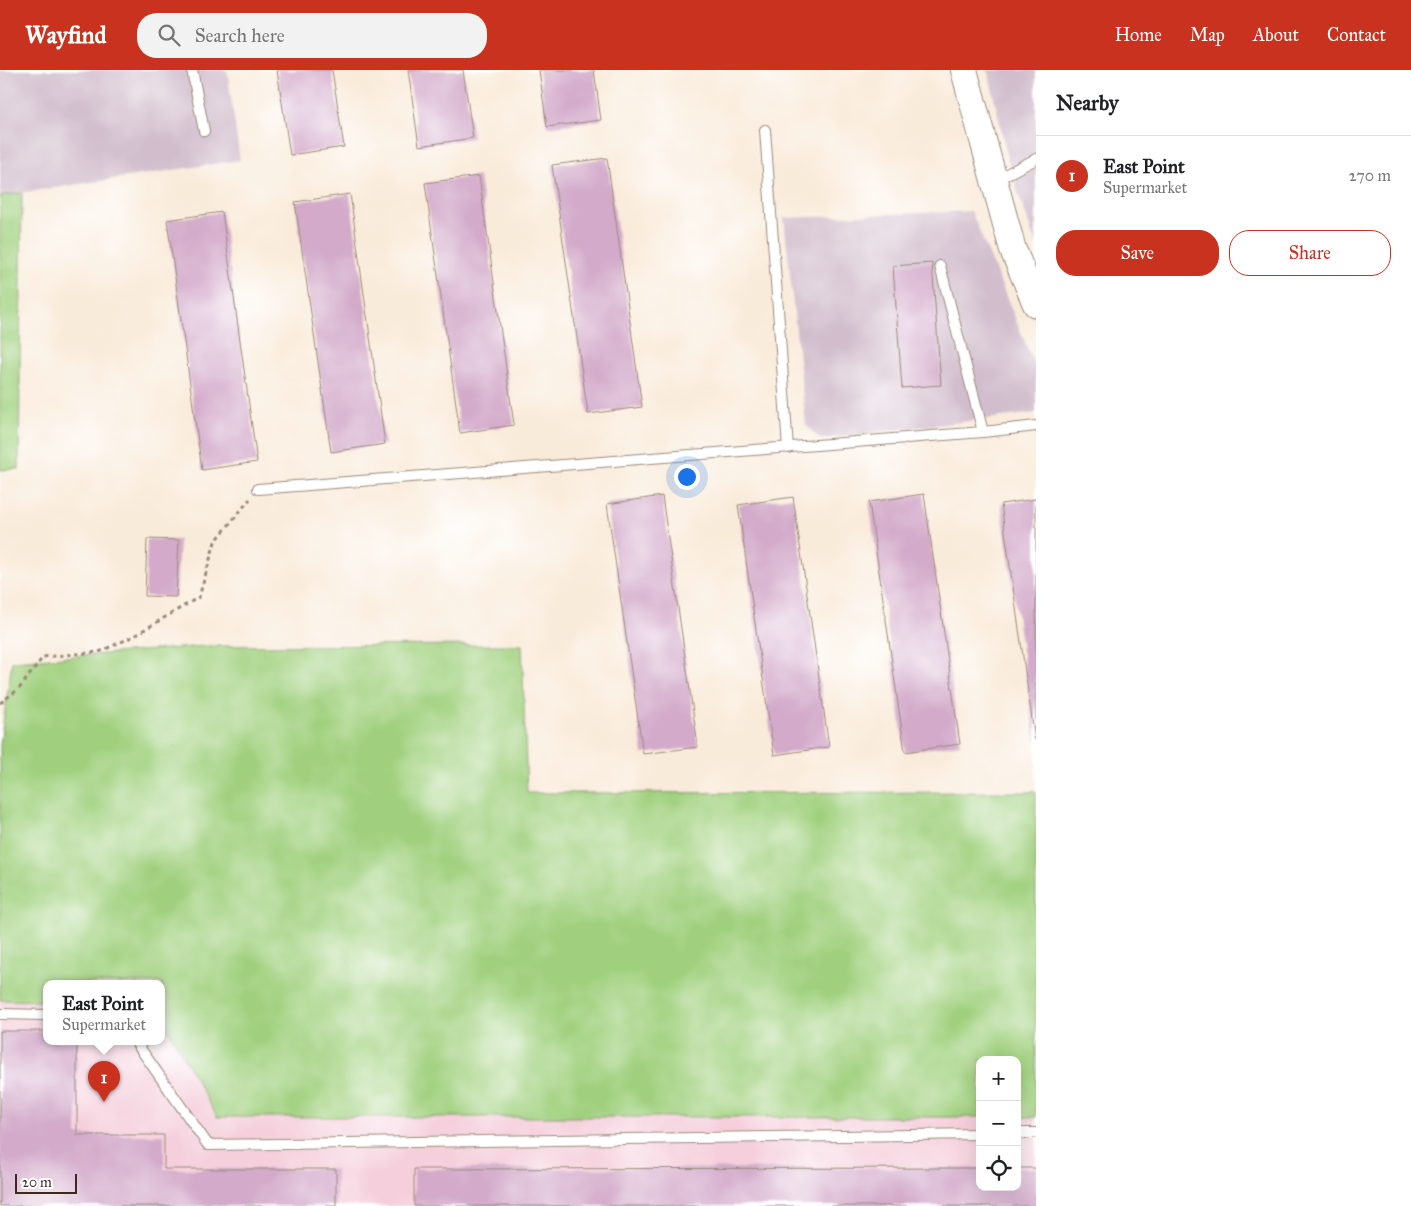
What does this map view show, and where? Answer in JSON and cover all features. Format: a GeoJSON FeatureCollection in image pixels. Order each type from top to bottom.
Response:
{"type":"FeatureCollection","features":[{"type":"Feature","properties":{"kind":"street"},"geometry":{"type":"LineString","coordinates":[[964,70],[1014,250],[1036,304]]}},
{"type":"Feature","properties":{"kind":"lane"},"geometry":{"type":"LineString","coordinates":[[192,70],[204,131]]}},
{"type":"Feature","properties":{"kind":"lane"},"geometry":{"type":"LineString","coordinates":[[765,130],[788,448]]}},
{"type":"Feature","properties":{"kind":"lane"},"geometry":{"type":"LineString","coordinates":[[994,180],[1036,158]]}},
{"type":"Feature","properties":{"kind":"lane"},"geometry":{"type":"LineString","coordinates":[[940,266],[984,432]]}},
{"type":"Feature","properties":{"kind":"lane"},"geometry":{"type":"LineString","coordinates":[[258,489],[788,448],[1036,426]]}},
{"type":"Feature","properties":{"kind":"lane"},"geometry":{"type":"LineString","coordinates":[[0,1014],[43,1015]]}},
{"type":"Feature","properties":{"kind":"lane"},"geometry":{"type":"LineString","coordinates":[[138,1045],[208,1145],[976,1134]]}},
{"type":"Feature","properties":{"kind":"lane"},"geometry":{"type":"LineString","coordinates":[[1021,1133],[1036,1133]]}},
{"type":"Feature","properties":{"kind":"path"},"geometry":{"type":"LineString","coordinates":[[0,703],[19,689],[43,657],[99,652],[132,637],[199,597],[215,542],[258,489]]}},
{"type":"Feature","properties":{"kind":"shaded area"},"geometry":{"type":"Polygon","coordinates":[[[0,70],[227,70],[240,160],[0,196],[0,70]]]}},
{"type":"Feature","properties":{"kind":"shaded area"},"geometry":{"type":"Polygon","coordinates":[[[988,70],[1036,70],[1036,245],[1010,169],[988,70]]]}},
{"type":"Feature","properties":{"kind":"shaded area"},"geometry":{"type":"Polygon","coordinates":[[[971,211],[1036,369],[1036,413],[820,439],[806,425],[784,218],[971,211]]]}},
{"type":"Feature","properties":{"kind":"shaded area"},"geometry":{"type":"Polygon","coordinates":[[[0,1000],[43,1001],[43,1045],[165,1045],[165,1024],[218,1117],[976,1117],[976,1191],[1021,1191],[1021,1117],[1036,1117],[1036,1206],[0,1206],[0,1000]]]}},
{"type":"Feature","properties":{"kind":"green space"},"geometry":{"type":"Polygon","coordinates":[[[22,193],[19,469],[0,470],[0,196],[22,193]]]}},
{"type":"Feature","properties":{"kind":"green space"},"geometry":{"type":"Polygon","coordinates":[[[522,645],[527,793],[1036,792],[1036,1117],[1021,1117],[1021,1056],[976,1056],[976,1117],[217,1117],[165,1024],[165,980],[43,980],[43,1001],[0,1000],[0,745],[12,661],[205,646],[522,645]]]}},
{"type":"Feature","properties":{"kind":"building"},"geometry":{"type":"Polygon","coordinates":[[[277,70],[332,70],[344,147],[290,155],[277,70]]]}},
{"type":"Feature","properties":{"kind":"building"},"geometry":{"type":"Polygon","coordinates":[[[408,70],[463,70],[473,138],[419,146],[408,70]]]}},
{"type":"Feature","properties":{"kind":"building"},"geometry":{"type":"Polygon","coordinates":[[[539,70],[594,70],[601,120],[547,127],[539,70]]]}},
{"type":"Feature","properties":{"kind":"building"},"geometry":{"type":"Polygon","coordinates":[[[607,158],[642,407],[588,414],[552,165],[607,158]]]}},
{"type":"Feature","properties":{"kind":"building"},"geometry":{"type":"Polygon","coordinates":[[[479,176],[514,425],[460,433],[425,183],[479,176]]]}},
{"type":"Feature","properties":{"kind":"building"},"geometry":{"type":"Polygon","coordinates":[[[350,194],[385,444],[331,452],[295,202],[350,194]]]}},
{"type":"Feature","properties":{"kind":"building"},"geometry":{"type":"Polygon","coordinates":[[[222,212],[257,462],[202,470],[167,220],[222,212]]]}},
{"type":"Feature","properties":{"kind":"building"},"geometry":{"type":"Polygon","coordinates":[[[932,263],[941,385],[902,388],[893,266],[932,263]]]}},
{"type":"Feature","properties":{"kind":"building"},"geometry":{"type":"Polygon","coordinates":[[[924,494],[960,744],[905,752],[869,502],[924,494]]]}},
{"type":"Feature","properties":{"kind":"building"},"geometry":{"type":"Polygon","coordinates":[[[662,496],[698,747],[643,754],[607,504],[662,496]]]}},
{"type":"Feature","properties":{"kind":"building"},"geometry":{"type":"Polygon","coordinates":[[[793,497],[829,747],[774,755],[738,505],[793,497]]]}},
{"type":"Feature","properties":{"kind":"building"},"geometry":{"type":"Polygon","coordinates":[[[1036,499],[1036,740],[1035,740],[1001,504],[1036,499]]]}},
{"type":"Feature","properties":{"kind":"building"},"geometry":{"type":"Polygon","coordinates":[[[147,539],[179,540],[176,597],[145,596],[147,539]]]}},
{"type":"Feature","properties":{"kind":"building"},"geometry":{"type":"Polygon","coordinates":[[[0,1031],[43,1031],[43,1045],[77,1045],[77,1135],[164,1135],[164,1169],[336,1169],[336,1206],[0,1206],[0,1031]]]}},
{"type":"Feature","properties":{"kind":"building"},"geometry":{"type":"Polygon","coordinates":[[[976,1168],[976,1191],[1021,1191],[1021,1168],[1036,1168],[1036,1206],[414,1206],[414,1169],[976,1168]]]}},
{"type":"Feature","properties":{"kind":"place","name":"East Point"},"geometry":{"type":"Point","coordinates":[104,1102]}}]}
